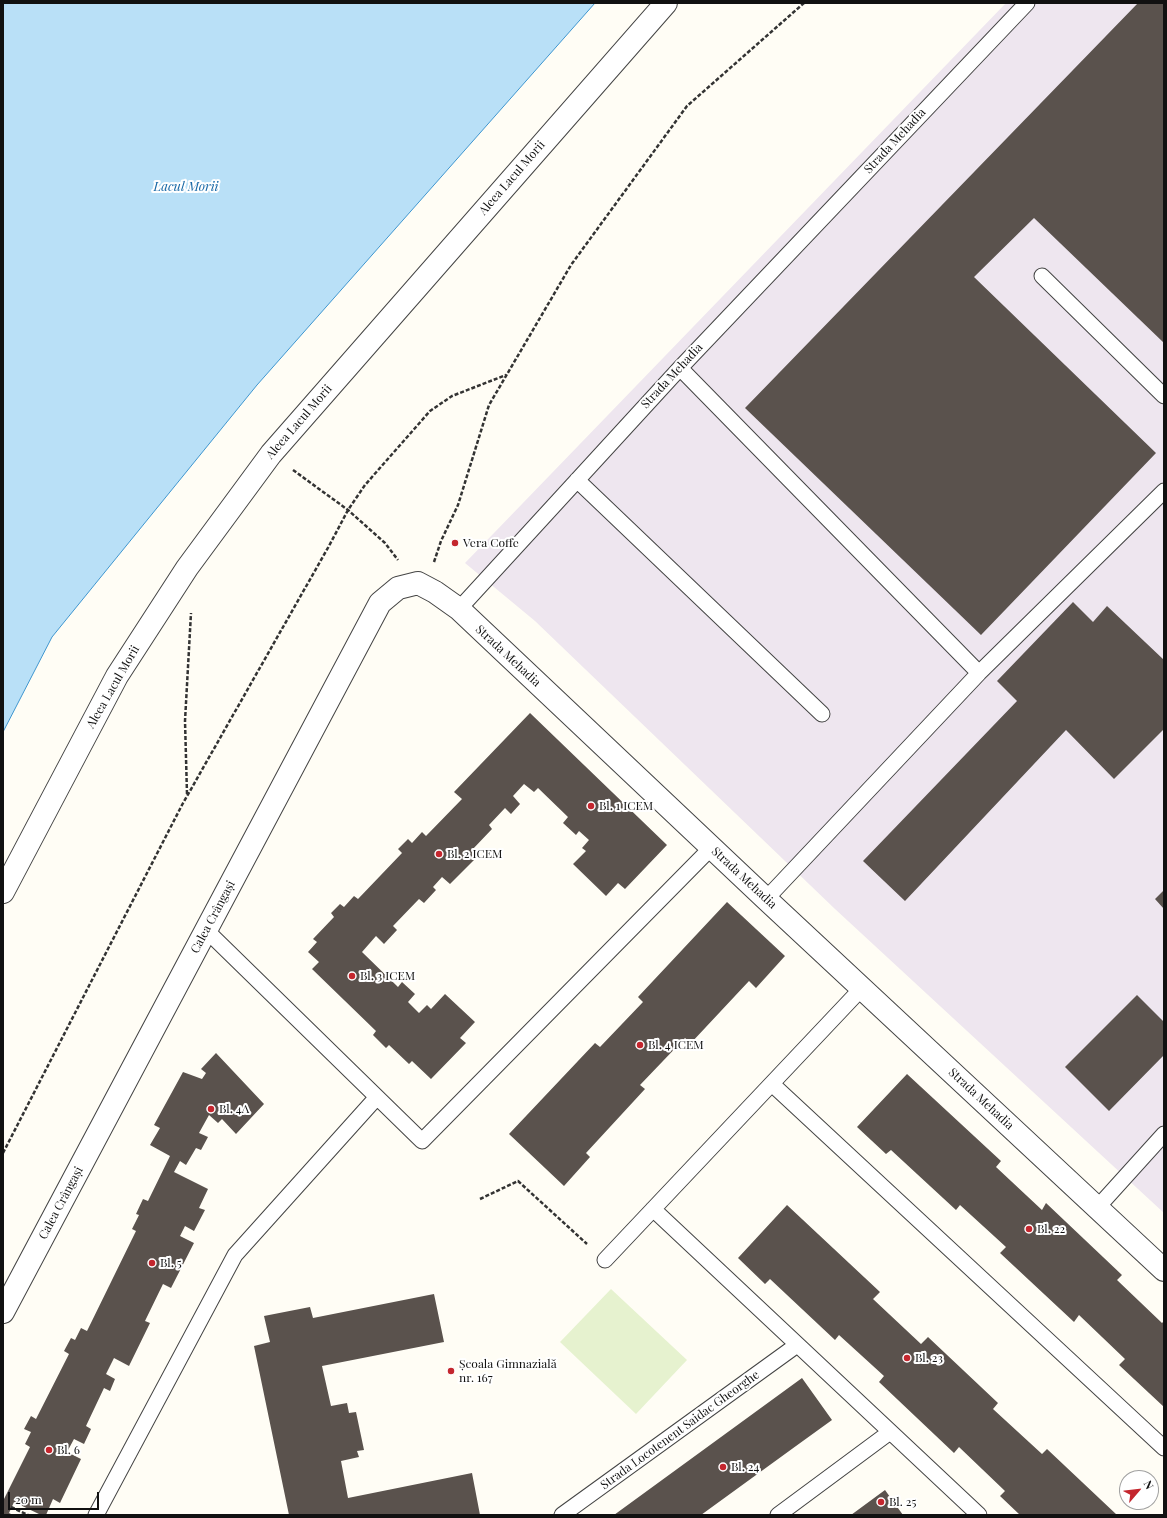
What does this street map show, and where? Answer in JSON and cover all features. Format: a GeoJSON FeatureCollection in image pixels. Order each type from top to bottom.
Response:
{"type":"FeatureCollection","features":[{"type":"Feature","properties":{"kind":"street","name":"Aleea Lacul Morii"},"geometry":{"type":"LineString","coordinates":[[3,892],[117,676],[187,568],[271,454],[666,3]]}},
{"type":"Feature","properties":{"kind":"street","name":"Calea Crângași"},"geometry":{"type":"LineString","coordinates":[[3,1312],[380,603],[398,588],[426,588]]}},
{"type":"Feature","properties":{"kind":"street"},"geometry":{"type":"LineString","coordinates":[[426,588],[459,609]]}},
{"type":"Feature","properties":{"kind":"street","name":"Strada Mehadia"},"geometry":{"type":"LineString","coordinates":[[459,609],[711,848],[1164,1270]]}},
{"type":"Feature","properties":{"kind":"lane","name":"Strada Mehadia"},"geometry":{"type":"LineString","coordinates":[[459,609],[680,368],[1027,3]]}},
{"type":"Feature","properties":{"kind":"lane"},"geometry":{"type":"LineString","coordinates":[[1042,276],[1164,396]]}},
{"type":"Feature","properties":{"kind":"lane"},"geometry":{"type":"LineString","coordinates":[[680,368],[979,674]]}},
{"type":"Feature","properties":{"kind":"lane"},"geometry":{"type":"LineString","coordinates":[[577,480],[822,714]]}},
{"type":"Feature","properties":{"kind":"lane"},"geometry":{"type":"LineString","coordinates":[[766,899],[979,674],[1164,491]]}},
{"type":"Feature","properties":{"kind":"lane"},"geometry":{"type":"LineString","coordinates":[[206,930],[422,1141],[711,848]]}},
{"type":"Feature","properties":{"kind":"lane"},"geometry":{"type":"LineString","coordinates":[[605,1260],[862,988]]}},
{"type":"Feature","properties":{"kind":"lane"},"geometry":{"type":"LineString","coordinates":[[772,1084],[1164,1448]]}},
{"type":"Feature","properties":{"kind":"lane"},"geometry":{"type":"LineString","coordinates":[[96,1515],[235,1255],[377,1097]]}},
{"type":"Feature","properties":{"kind":"lane"},"geometry":{"type":"LineString","coordinates":[[1097,1208],[1164,1134]]}},
{"type":"Feature","properties":{"kind":"lane"},"geometry":{"type":"LineString","coordinates":[[654,1209],[978,1515]]}},
{"type":"Feature","properties":{"kind":"lane","name":"Strada Locotenent Saidac Gheorghe"},"geometry":{"type":"LineString","coordinates":[[562,1515],[798,1345]]}},
{"type":"Feature","properties":{"kind":"lane"},"geometry":{"type":"LineString","coordinates":[[778,1515],[890,1432]]}},
{"type":"Feature","properties":{"kind":"path"},"geometry":{"type":"LineString","coordinates":[[426,588],[441,541],[458,505],[489,405],[571,265],[687,106],[804,3]]}},
{"type":"Feature","properties":{"kind":"path"},"geometry":{"type":"LineString","coordinates":[[3,1153],[187,796],[348,510],[365,485],[430,411],[452,396],[506,375]]}},
{"type":"Feature","properties":{"kind":"path"},"geometry":{"type":"LineString","coordinates":[[271,454],[348,510],[384,543],[426,588]]}},
{"type":"Feature","properties":{"kind":"path"},"geometry":{"type":"LineString","coordinates":[[187,568],[192,590],[185,721],[187,796]]}},
{"type":"Feature","properties":{"kind":"path"},"geometry":{"type":"LineString","coordinates":[[480,1199],[518,1181],[605,1260]]}},
{"type":"Feature","properties":{"kind":"path"},"geometry":{"type":"LineString","coordinates":[[11,1507],[28,1515]]}},
{"type":"Feature","properties":{"kind":"shaded area"},"geometry":{"type":"Polygon","coordinates":[[[1006,3],[1164,3],[1164,1213],[835,909],[535,621],[465,563],[1006,3]]]}},
{"type":"Feature","properties":{"kind":"green space"},"geometry":{"type":"Polygon","coordinates":[[[611,1289],[687,1360],[636,1414],[560,1342],[611,1289]]]}},
{"type":"Feature","properties":{"kind":"water","name":"Lacul Morii"},"geometry":{"type":"Polygon","coordinates":[[[3,3],[595,3],[257,385],[52,637],[3,732],[3,3]]]}},
{"type":"Feature","properties":{"kind":"building"},"geometry":{"type":"Polygon","coordinates":[[[1138,3],[1164,3],[1164,343],[1034,218],[974,277],[1156,453],[981,635],[745,408],[1138,3]]]}},
{"type":"Feature","properties":{"kind":"building"},"geometry":{"type":"Polygon","coordinates":[[[1073,602],[1093,622],[1107,606],[1164,660],[1164,729],[1114,779],[1066,730],[905,901],[863,861],[1017,701],[997,681],[1073,602]]]}},
{"type":"Feature","properties":{"kind":"building"},"geometry":{"type":"Polygon","coordinates":[[[530,713],[667,845],[625,889],[618,883],[606,896],[573,864],[586,851],[582,848],[589,840],[579,831],[576,835],[563,823],[568,817],[538,788],[534,792],[524,784],[513,796],[520,804],[511,814],[505,808],[489,825],[492,829],[472,850],[478,856],[450,884],[442,877],[433,887],[436,890],[424,903],[419,899],[393,926],[397,930],[384,944],[376,936],[362,952],[398,987],[402,982],[415,994],[408,1002],[419,1013],[427,1005],[431,1009],[445,994],[475,1022],[460,1038],[466,1043],[431,1079],[412,1061],[409,1064],[389,1045],[386,1048],[373,1035],[376,1031],[312,969],[319,962],[308,952],[317,942],[313,939],[334,917],[331,913],[340,904],[344,907],[354,896],[358,899],[402,853],[398,849],[408,839],[412,843],[422,832],[426,836],[462,799],[454,792],[530,713]]]}},
{"type":"Feature","properties":{"kind":"building"},"geometry":{"type":"Polygon","coordinates":[[[1164,890],[1164,909],[1155,899],[1164,890]]]}},
{"type":"Feature","properties":{"kind":"building","name":"Bl. 4 ICEM"},"geometry":{"type":"Polygon","coordinates":[[[727,902],[785,956],[756,988],[749,981],[691,1043],[685,1038],[640,1085],[645,1089],[586,1153],[590,1157],[564,1186],[509,1134],[595,1043],[600,1047],[643,1002],[638,997],[727,902]]]}},
{"type":"Feature","properties":{"kind":"building"},"geometry":{"type":"Polygon","coordinates":[[[1137,995],[1164,1022],[1164,1055],[1109,1111],[1065,1067],[1137,995]]]}},
{"type":"Feature","properties":{"kind":"building"},"geometry":{"type":"Polygon","coordinates":[[[216,1053],[264,1104],[236,1134],[222,1119],[218,1123],[209,1115],[199,1133],[208,1137],[201,1150],[196,1148],[186,1165],[180,1161],[174,1172],[208,1189],[199,1208],[205,1210],[194,1231],[185,1226],[180,1236],[194,1243],[171,1288],[163,1284],[145,1321],[150,1323],[129,1366],[114,1358],[106,1374],[115,1379],[110,1391],[104,1388],[86,1426],[91,1429],[84,1444],[74,1439],[67,1452],[81,1459],[60,1503],[53,1499],[46,1515],[41,1515],[14,1502],[9,1513],[13,1515],[3,1515],[3,1501],[30,1447],[25,1444],[31,1432],[24,1429],[31,1416],[36,1419],[69,1354],[64,1351],[71,1338],[75,1340],[81,1328],[87,1331],[136,1231],[132,1229],[139,1215],[136,1214],[143,1199],[148,1201],[170,1156],[150,1145],[160,1128],[154,1125],[183,1072],[202,1079],[206,1073],[201,1069],[216,1053]]]}},
{"type":"Feature","properties":{"kind":"building","name":"Bl. 22"},"geometry":{"type":"Polygon","coordinates":[[[907,1074],[1001,1161],[996,1167],[1042,1210],[1046,1203],[1122,1275],[1117,1280],[1162,1323],[1164,1321],[1164,1407],[1119,1365],[1125,1359],[1079,1315],[1074,1322],[1000,1253],[1006,1247],[960,1205],[956,1210],[891,1150],[886,1154],[857,1127],[907,1074]]]}},
{"type":"Feature","properties":{"kind":"building","name":"Bl. 23"},"geometry":{"type":"Polygon","coordinates":[[[787,1205],[880,1292],[873,1299],[921,1344],[928,1337],[998,1403],[993,1409],[1042,1454],[1047,1449],[1117,1515],[1020,1515],[1000,1496],[1005,1491],[959,1447],[954,1453],[879,1382],[884,1376],[839,1335],[835,1340],[770,1279],[765,1284],[738,1258],[787,1205]]]}},
{"type":"Feature","properties":{"kind":"building"},"geometry":{"type":"Polygon","coordinates":[[[434,1294],[444,1342],[322,1366],[331,1406],[347,1403],[349,1413],[356,1412],[364,1450],[357,1451],[359,1457],[341,1461],[348,1498],[472,1473],[480,1515],[289,1515],[254,1346],[270,1342],[264,1316],[310,1307],[313,1318],[434,1294]]]}},
{"type":"Feature","properties":{"kind":"building","name":"Bl. 24"},"geometry":{"type":"Polygon","coordinates":[[[802,1378],[832,1420],[701,1515],[614,1515],[802,1378]]]}},
{"type":"Feature","properties":{"kind":"building","name":"Bl. 25"},"geometry":{"type":"Polygon","coordinates":[[[885,1490],[903,1515],[851,1515],[885,1490]]]}},
{"type":"Feature","properties":{"kind":"place","name":"Vera Coffe"},"geometry":{"type":"Point","coordinates":[455,543]}},
{"type":"Feature","properties":{"kind":"place","name":"Bl. 1 ICEM"},"geometry":{"type":"Point","coordinates":[591,806]}},
{"type":"Feature","properties":{"kind":"place","name":"Bl. 2 ICEM"},"geometry":{"type":"Point","coordinates":[439,854]}},
{"type":"Feature","properties":{"kind":"place","name":"Bl. 3 ICEM"},"geometry":{"type":"Point","coordinates":[352,976]}},
{"type":"Feature","properties":{"kind":"place","name":"Bl. 4 ICEM"},"geometry":{"type":"Point","coordinates":[640,1045]}},
{"type":"Feature","properties":{"kind":"place","name":"Bl. 4A"},"geometry":{"type":"Point","coordinates":[211,1109]}},
{"type":"Feature","properties":{"kind":"place","name":"Bl. 22"},"geometry":{"type":"Point","coordinates":[1029,1229]}},
{"type":"Feature","properties":{"kind":"place","name":"Bl. 5"},"geometry":{"type":"Point","coordinates":[152,1263]}},
{"type":"Feature","properties":{"kind":"place","name":"Bl. 23"},"geometry":{"type":"Point","coordinates":[907,1358]}},
{"type":"Feature","properties":{"kind":"place","name":"Școala Gimnazială nr. 167"},"geometry":{"type":"Point","coordinates":[451,1371]}},
{"type":"Feature","properties":{"kind":"place","name":"Bl. 6"},"geometry":{"type":"Point","coordinates":[49,1450]}},
{"type":"Feature","properties":{"kind":"place","name":"Bl. 24"},"geometry":{"type":"Point","coordinates":[723,1467]}},
{"type":"Feature","properties":{"kind":"place","name":"Bl. 25"},"geometry":{"type":"Point","coordinates":[881,1502]}}]}
